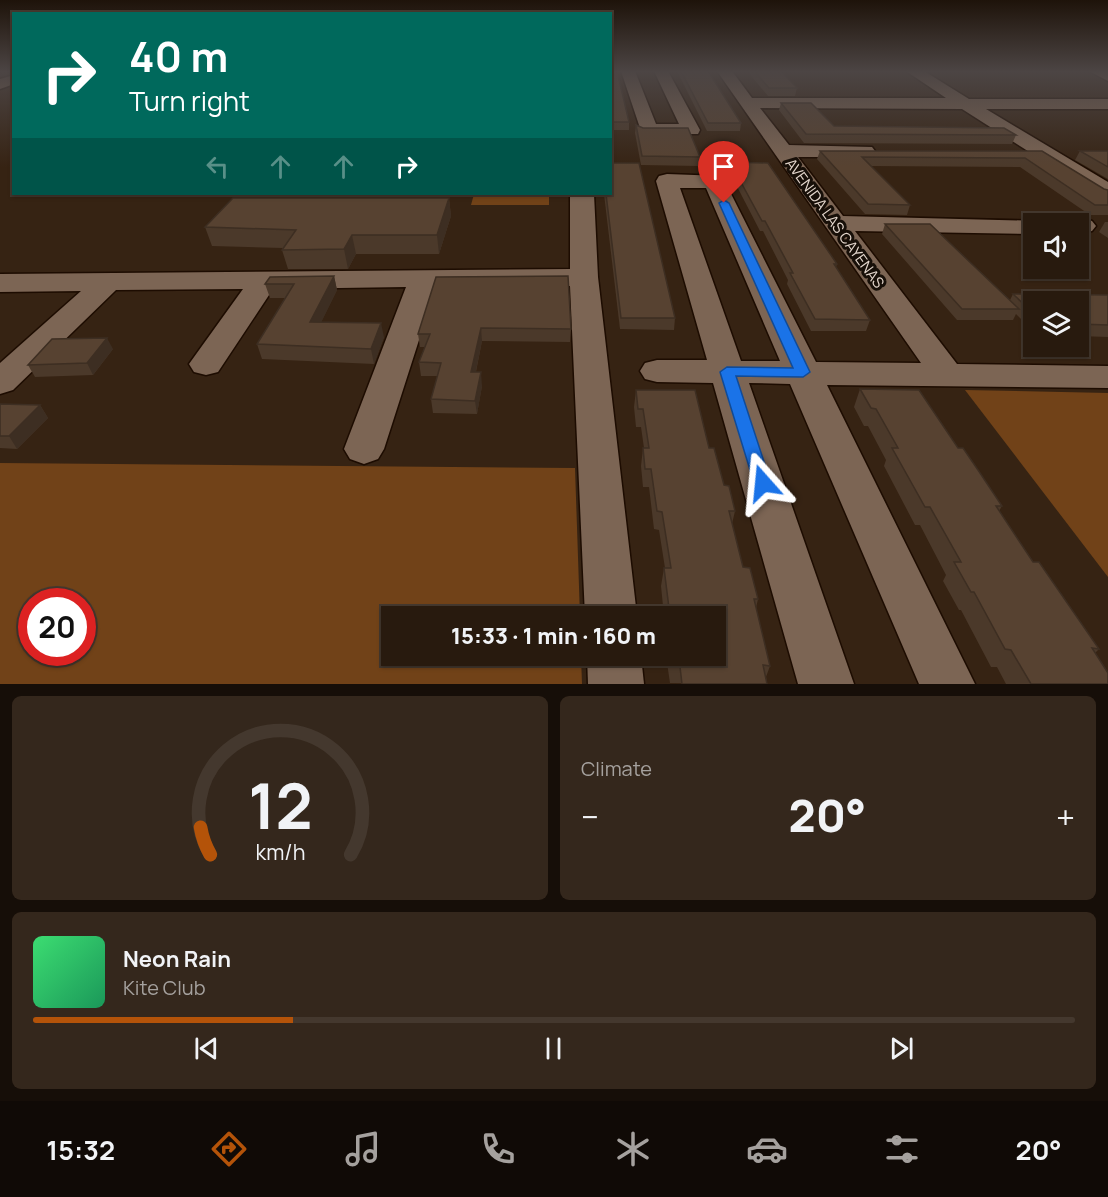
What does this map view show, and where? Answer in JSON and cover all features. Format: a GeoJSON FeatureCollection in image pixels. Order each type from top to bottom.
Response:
{"type":"FeatureCollection","features":[{"type":"Feature","properties":{"kind":"street"},"geometry":{"type":"LineString","coordinates":[[639,103],[649,130],[691,130],[677,103]]}},
{"type":"Feature","properties":{"kind":"street","name":"AVENIDA LAS CAYENAS"},"geometry":{"type":"LineString","coordinates":[[748,103],[947,375]]}},
{"type":"Feature","properties":{"kind":"street"},"geometry":{"type":"LineString","coordinates":[[948,103],[966,103],[1108,192]]}},
{"type":"Feature","properties":{"kind":"street"},"geometry":{"type":"LineString","coordinates":[[782,151],[890,152]]}},
{"type":"Feature","properties":{"kind":"street"},"geometry":{"type":"LineString","coordinates":[[1008,152],[1044,152]]}},
{"type":"Feature","properties":{"kind":"street"},"geometry":{"type":"LineString","coordinates":[[826,684],[667,181],[714,181],[947,684]]}},
{"type":"Feature","properties":{"kind":"street"},"geometry":{"type":"LineString","coordinates":[[582,195],[584,277],[610,606]]}},
{"type":"Feature","properties":{"kind":"street"},"geometry":{"type":"LineString","coordinates":[[835,223],[1023,226]]}},
{"type":"Feature","properties":{"kind":"street"},"geometry":{"type":"LineString","coordinates":[[0,283],[584,277]]}},
{"type":"Feature","properties":{"kind":"street"},"geometry":{"type":"LineString","coordinates":[[364,449],[424,279]]}},
{"type":"Feature","properties":{"kind":"street"},"geometry":{"type":"LineString","coordinates":[[206,364],[264,280]]}},
{"type":"Feature","properties":{"kind":"street"},"geometry":{"type":"LineString","coordinates":[[0,382],[108,282]]}},
{"type":"Feature","properties":{"kind":"street"},"geometry":{"type":"LineString","coordinates":[[657,370],[1108,377]]}},
{"type":"Feature","properties":{"kind":"street"},"geometry":{"type":"LineString","coordinates":[[615,666],[616,684]]}},
{"type":"Feature","properties":{"kind":"shaded area"},"geometry":{"type":"Polygon","coordinates":[[[474,195],[549,195],[549,205],[471,205],[474,195]]]}},
{"type":"Feature","properties":{"kind":"shaded area"},"geometry":{"type":"Polygon","coordinates":[[[965,390],[1108,393],[1108,577],[965,390]]]}},
{"type":"Feature","properties":{"kind":"shaded area"},"geometry":{"type":"Polygon","coordinates":[[[0,463],[575,468],[580,606],[381,606],[381,666],[581,666],[582,684],[0,684],[0,463]]]}},
{"type":"Feature","properties":{"kind":"building"},"geometry":{"type":"Polygon","coordinates":[[[612,103],[625,103],[629,122],[612,122],[612,103]]]}},
{"type":"Feature","properties":{"kind":"building"},"geometry":{"type":"Polygon","coordinates":[[[698,103],[728,103],[741,123],[708,123],[698,103]]]}},
{"type":"Feature","properties":{"kind":"building"},"geometry":{"type":"Polygon","coordinates":[[[781,103],[811,103],[834,126],[1004,128],[1016,135],[806,134],[781,103]]]}},
{"type":"Feature","properties":{"kind":"building"},"geometry":{"type":"Polygon","coordinates":[[[636,125],[643,128],[688,128],[700,157],[642,156],[636,125]]]}},
{"type":"Feature","properties":{"kind":"building"},"geometry":{"type":"Polygon","coordinates":[[[820,151],[1042,151],[1108,190],[1108,205],[1095,205],[1025,158],[862,157],[910,205],[868,204],[820,151]]]}},
{"type":"Feature","properties":{"kind":"building"},"geometry":{"type":"Polygon","coordinates":[[[1080,151],[1108,151],[1108,167],[1080,151]]]}},
{"type":"Feature","properties":{"kind":"building"},"geometry":{"type":"Polygon","coordinates":[[[730,162],[768,163],[837,264],[834,264],[870,320],[815,319],[765,221],[762,221],[730,162]]]}},
{"type":"Feature","properties":{"kind":"building"},"geometry":{"type":"Polygon","coordinates":[[[612,163],[639,163],[675,318],[621,318],[606,195],[612,195],[612,163]]]}},
{"type":"Feature","properties":{"kind":"building"},"geometry":{"type":"Polygon","coordinates":[[[233,198],[449,198],[437,235],[352,235],[344,249],[282,250],[296,230],[205,227],[233,198]]]}},
{"type":"Feature","properties":{"kind":"building"},"geometry":{"type":"Polygon","coordinates":[[[885,224],[930,224],[1019,309],[962,309],[885,224]]]}},
{"type":"Feature","properties":{"kind":"building"},"geometry":{"type":"Polygon","coordinates":[[[334,276],[310,322],[381,323],[371,349],[257,344],[294,284],[265,284],[270,277],[334,276]]]}},
{"type":"Feature","properties":{"kind":"building"},"geometry":{"type":"Polygon","coordinates":[[[568,276],[571,329],[481,328],[471,372],[481,372],[475,401],[431,399],[441,363],[419,362],[430,334],[418,334],[436,277],[568,276]]]}},
{"type":"Feature","properties":{"kind":"building"},"geometry":{"type":"Polygon","coordinates":[[[1013,294],[1023,294],[1023,304],[1013,294]]]}},
{"type":"Feature","properties":{"kind":"building"},"geometry":{"type":"Polygon","coordinates":[[[1089,295],[1108,295],[1108,325],[1089,324],[1089,295]]]}},
{"type":"Feature","properties":{"kind":"building"},"geometry":{"type":"Polygon","coordinates":[[[107,338],[87,363],[28,365],[52,339],[107,338]]]}},
{"type":"Feature","properties":{"kind":"building"},"geometry":{"type":"Polygon","coordinates":[[[860,389],[919,390],[958,448],[963,448],[1002,506],[996,506],[1033,562],[1039,562],[1099,649],[1092,648],[1108,673],[1108,684],[1031,684],[1011,650],[1005,649],[974,592],[971,592],[954,562],[961,562],[930,507],[925,507],[892,448],[898,448],[876,409],[871,408],[860,389]]]}},
{"type":"Feature","properties":{"kind":"building"},"geometry":{"type":"Polygon","coordinates":[[[636,390],[695,390],[709,448],[714,448],[724,485],[729,486],[735,511],[729,511],[743,567],[750,568],[758,599],[754,599],[770,666],[763,665],[767,684],[682,684],[680,667],[674,666],[726,666],[726,606],[669,606],[664,568],[671,568],[662,512],[657,511],[651,469],[645,469],[643,448],[649,448],[643,409],[638,409],[636,390]]]}},
{"type":"Feature","properties":{"kind":"building"},"geometry":{"type":"Polygon","coordinates":[[[0,404],[40,405],[9,436],[0,436],[0,404]]]}},
{"type":"Feature","properties":{"kind":"route"},"geometry":{"type":"LineString","coordinates":[[724,203],[803,372],[727,372],[763,483]]}}]}
